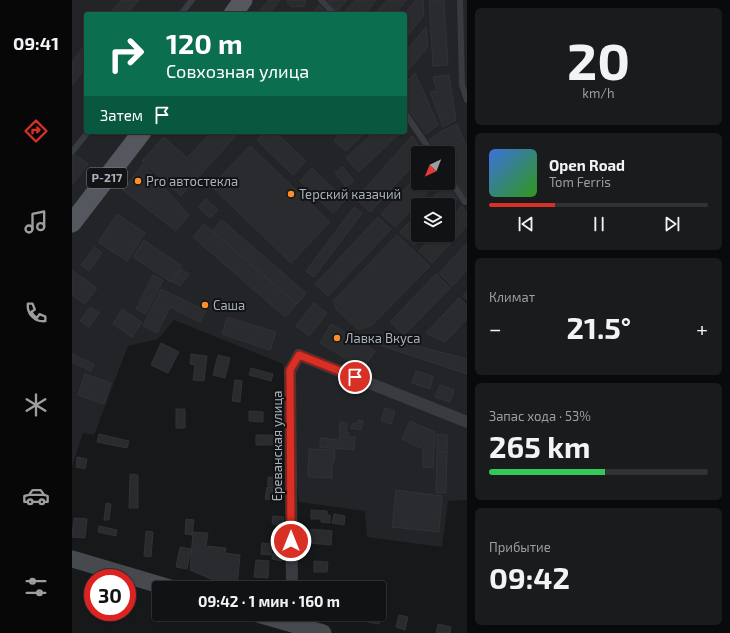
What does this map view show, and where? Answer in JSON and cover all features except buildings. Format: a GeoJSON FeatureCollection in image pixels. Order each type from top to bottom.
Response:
{"type":"FeatureCollection","features":[{"type":"Feature","properties":{"kind":"main road"},"geometry":{"type":"LineString","coordinates":[[234,12],[243,0]]}},
{"type":"Feature","properties":{"kind":"main road","name":"Р-217"},"geometry":{"type":"LineString","coordinates":[[72,223],[140,134]]}},
{"type":"Feature","properties":{"kind":"main road"},"geometry":{"type":"LineString","coordinates":[[72,559],[152,583]]}},
{"type":"Feature","properties":{"kind":"main road"},"geometry":{"type":"LineString","coordinates":[[284,621],[323,633]]}},
{"type":"Feature","properties":{"kind":"street","name":"Ереванская улица"},"geometry":{"type":"LineString","coordinates":[[292,581],[290,370],[299,355],[467,422]]}},
{"type":"Feature","properties":{"kind":"lane"},"geometry":{"type":"LineString","coordinates":[[183,12],[192,0]]}},
{"type":"Feature","properties":{"kind":"lane"},"geometry":{"type":"LineString","coordinates":[[321,0],[332,12]]}},
{"type":"Feature","properties":{"kind":"lane"},"geometry":{"type":"LineString","coordinates":[[460,0],[462,85],[467,100]]}},
{"type":"Feature","properties":{"kind":"lane"},"geometry":{"type":"LineString","coordinates":[[407,116],[427,146]]}},
{"type":"Feature","properties":{"kind":"lane"},"geometry":{"type":"LineString","coordinates":[[72,152],[86,134]]}},
{"type":"Feature","properties":{"kind":"lane"},"geometry":{"type":"LineString","coordinates":[[455,187],[465,202]]}},
{"type":"Feature","properties":{"kind":"shaded area"},"geometry":{"type":"Polygon","coordinates":[[[72,0],[467,0],[467,500],[448,501],[442,547],[367,537],[365,511],[299,502],[283,364],[174,320],[158,339],[128,346],[94,435],[83,433],[72,467],[72,0]]]}},
{"type":"Feature","properties":{"kind":"place","name":"Pro автостекла"},"geometry":{"type":"Point","coordinates":[138,181]}},
{"type":"Feature","properties":{"kind":"place","name":"Терский казачий"},"geometry":{"type":"Point","coordinates":[291,194]}},
{"type":"Feature","properties":{"kind":"place","name":"Саша"},"geometry":{"type":"Point","coordinates":[205,305]}},
{"type":"Feature","properties":{"kind":"place","name":"Лавка Вкуса"},"geometry":{"type":"Point","coordinates":[337,338]}},
{"type":"Feature","properties":{"kind":"route"},"geometry":{"type":"LineString","coordinates":[[291,541],[290,370],[299,355],[355,377]]}}]}
